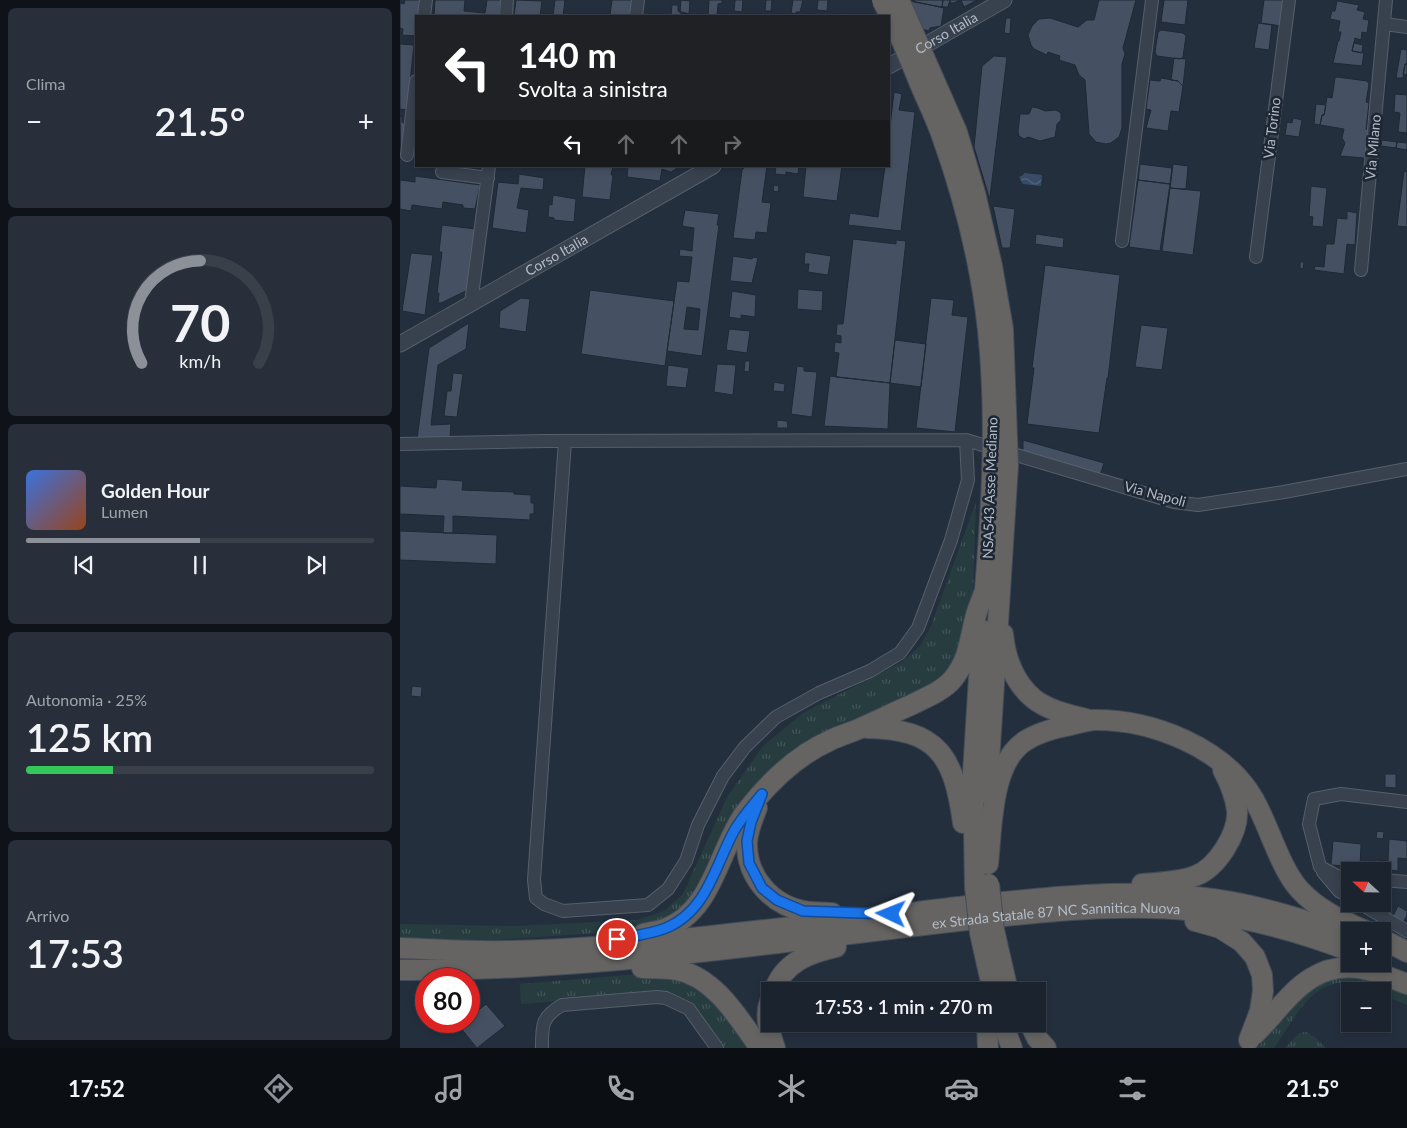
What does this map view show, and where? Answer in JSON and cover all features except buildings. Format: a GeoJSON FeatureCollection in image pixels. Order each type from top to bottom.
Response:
{"type":"FeatureCollection","features":[{"type":"Feature","properties":{"kind":"highway","name":"NSA543 Asse Mediano"},"geometry":{"type":"LineString","coordinates":[[882,0],[890,15]]}},
{"type":"Feature","properties":{"kind":"highway","name":"NSA543 Asse Mediano"},"geometry":{"type":"LineString","coordinates":[[899,0],[957,132],[975,193],[992,266],[1003,330],[1008,465],[973,773],[972,820],[982,886],[992,982]]}},
{"type":"Feature","properties":{"kind":"highway","name":"NSA543 Asse Mediano"},"geometry":{"type":"LineString","coordinates":[[890,15],[943,138],[962,200],[978,269],[988,330],[992,396],[993,463],[990,522],[993,590],[988,774],[988,864],[982,886]]}},
{"type":"Feature","properties":{"kind":"highway"},"geometry":{"type":"LineString","coordinates":[[993,590],[1010,665],[1019,684],[1035,700],[1056,710],[1091,720],[1124,722],[1169,733],[1210,753],[1240,778],[1253,797],[1286,869],[1298,888],[1316,906],[1345,922]]}},
{"type":"Feature","properties":{"kind":"highway"},"geometry":{"type":"LineString","coordinates":[[584,948],[666,928],[684,918],[700,901],[714,878],[734,832],[745,813],[778,775],[800,758],[830,740],[862,728],[939,691],[952,680],[963,663],[970,646],[975,619],[993,590]]}},
{"type":"Feature","properties":{"kind":"highway"},"geometry":{"type":"LineString","coordinates":[[988,864],[995,796],[1000,775],[1010,756],[1024,742],[1041,733],[1091,720]]}},
{"type":"Feature","properties":{"kind":"highway"},"geometry":{"type":"LineString","coordinates":[[862,728],[891,728],[913,734],[935,746],[950,767],[957,791],[966,849],[982,886]]}},
{"type":"Feature","properties":{"kind":"highway"},"geometry":{"type":"LineString","coordinates":[[1088,894],[1122,886],[1196,876],[1212,865],[1226,850],[1237,813],[1232,788],[1219,762]]}},
{"type":"Feature","properties":{"kind":"highway"},"geometry":{"type":"LineString","coordinates":[[762,794],[751,822],[747,841],[749,863],[762,888],[777,900],[803,911],[892,922]]}},
{"type":"Feature","properties":{"kind":"highway","name":"ex Strada Statale 87 NC Sannitica Nuova"},"geometry":{"type":"LineString","coordinates":[[504,959],[656,956],[1088,894],[1150,893],[1236,902],[1277,911],[1341,933]]}},
{"type":"Feature","properties":{"kind":"highway"},"geometry":{"type":"LineString","coordinates":[[1145,908],[1220,928],[1242,942],[1255,957],[1262,974],[1263,991],[1260,1012],[1244,1044]]}},
{"type":"Feature","properties":{"kind":"highway","name":"ex Strada Statale 87 NC Sannitica Nuova"},"geometry":{"type":"LineString","coordinates":[[400,972],[584,948],[720,935],[1060,911],[1145,908],[1195,911],[1233,917],[1272,925],[1341,948]]}},
{"type":"Feature","properties":{"kind":"highway"},"geometry":{"type":"LineString","coordinates":[[778,982],[790,966],[810,953],[860,941],[892,922]]}},
{"type":"Feature","properties":{"kind":"highway","name":"NSA543 Asse Mediano"},"geometry":{"type":"LineString","coordinates":[[987,932],[1000,962],[1006,982]]}},
{"type":"Feature","properties":{"kind":"highway"},"geometry":{"type":"LineString","coordinates":[[981,982],[979,961],[987,932]]}},
{"type":"Feature","properties":{"kind":"highway"},"geometry":{"type":"LineString","coordinates":[[1391,944],[1407,952]]}},
{"type":"Feature","properties":{"kind":"highway"},"geometry":{"type":"LineString","coordinates":[[400,948],[504,959],[558,971],[656,968],[679,970],[699,979],[718,994],[760,1048]]}},
{"type":"Feature","properties":{"kind":"highway"},"geometry":{"type":"LineString","coordinates":[[1391,953],[1407,960]]}},
{"type":"Feature","properties":{"kind":"highway"},"geometry":{"type":"LineString","coordinates":[[1000,962],[1010,982]]}},
{"type":"Feature","properties":{"kind":"highway"},"geometry":{"type":"LineString","coordinates":[[1244,1044],[1301,984],[1320,973],[1342,967],[1364,969],[1407,984]]}},
{"type":"Feature","properties":{"kind":"highway"},"geometry":{"type":"LineString","coordinates":[[1391,969],[1407,977]]}},
{"type":"Feature","properties":{"kind":"highway"},"geometry":{"type":"LineString","coordinates":[[770,1032],[775,1048]]}},
{"type":"Feature","properties":{"kind":"highway"},"geometry":{"type":"LineString","coordinates":[[987,1032],[988,1048]]}},
{"type":"Feature","properties":{"kind":"highway"},"geometry":{"type":"LineString","coordinates":[[1006,1032],[1012,1048]]}},
{"type":"Feature","properties":{"kind":"highway"},"geometry":{"type":"LineString","coordinates":[[1021,1032],[1027,1048]]}},
{"type":"Feature","properties":{"kind":"highway"},"geometry":{"type":"LineString","coordinates":[[1034,1032],[1046,1048]]}},
{"type":"Feature","properties":{"kind":"street"},"geometry":{"type":"LineString","coordinates":[[424,15],[426,0]]}},
{"type":"Feature","properties":{"kind":"street"},"geometry":{"type":"LineString","coordinates":[[506,15],[507,0]]}},
{"type":"Feature","properties":{"kind":"street"},"geometry":{"type":"LineString","coordinates":[[636,15],[638,0]]}},
{"type":"Feature","properties":{"kind":"street","name":"Corso Italia"},"geometry":{"type":"LineString","coordinates":[[890,65],[1004,0]]}},
{"type":"Feature","properties":{"kind":"street"},"geometry":{"type":"LineString","coordinates":[[1122,241],[1152,0]]}},
{"type":"Feature","properties":{"kind":"street","name":"Via Torino"},"geometry":{"type":"LineString","coordinates":[[1256,256],[1289,0]]}},
{"type":"Feature","properties":{"kind":"street","name":"Via Milano"},"geometry":{"type":"LineString","coordinates":[[1361,270],[1386,0]]}},
{"type":"Feature","properties":{"kind":"street"},"geometry":{"type":"LineString","coordinates":[[1385,24],[1407,27]]}},
{"type":"Feature","properties":{"kind":"street"},"geometry":{"type":"LineString","coordinates":[[407,155],[415,89]]}},
{"type":"Feature","properties":{"kind":"street","name":"Corso Italia"},"geometry":{"type":"LineString","coordinates":[[400,344],[711,167]]}},
{"type":"Feature","properties":{"kind":"street"},"geometry":{"type":"LineString","coordinates":[[442,172],[488,172],[471,303]]}},
{"type":"Feature","properties":{"kind":"street"},"geometry":{"type":"LineString","coordinates":[[565,441],[534,880],[536,898],[544,904],[563,912],[648,905],[668,889],[686,861],[698,825],[723,776],[745,747],[776,717],[818,693],[870,671],[900,653],[918,628],[951,540],[968,480],[966,440]]}},
{"type":"Feature","properties":{"kind":"street","name":"Via Napoli"},"geometry":{"type":"LineString","coordinates":[[400,444],[565,441],[966,440],[1174,502],[1198,504],[1284,492],[1407,469]]}},
{"type":"Feature","properties":{"kind":"street"},"geometry":{"type":"LineString","coordinates":[[1341,892],[1320,867],[1309,824],[1314,799],[1341,794],[1407,802]]}},
{"type":"Feature","properties":{"kind":"street"},"geometry":{"type":"LineString","coordinates":[[1320,867],[1341,876]]}},
{"type":"Feature","properties":{"kind":"street"},"geometry":{"type":"LineString","coordinates":[[1391,881],[1407,882]]}},
{"type":"Feature","properties":{"kind":"street"},"geometry":{"type":"LineString","coordinates":[[1375,912],[1407,931]]}},
{"type":"Feature","properties":{"kind":"street"},"geometry":{"type":"LineString","coordinates":[[542,1048],[542,1028],[545,1019],[552,1011],[562,1005],[657,997],[679,1003],[689,1009],[717,1048]]}},
{"type":"Feature","properties":{"kind":"green space"},"geometry":{"type":"Polygon","coordinates":[[[976,502],[972,619],[950,676],[809,743],[692,905],[642,930],[479,941],[400,940],[400,924],[516,926],[637,920],[664,911],[683,894],[727,797],[763,746],[803,713],[900,663],[920,646],[931,626],[976,502]]]}},
{"type":"Feature","properties":{"kind":"green space"},"geometry":{"type":"Polygon","coordinates":[[[651,973],[686,981],[704,991],[726,1014],[750,1048],[723,1048],[706,1022],[689,1004],[584,999],[521,1004],[520,984],[651,973]]]}},
{"type":"Feature","properties":{"kind":"green space"},"geometry":{"type":"Polygon","coordinates":[[[1352,973],[1377,982],[1341,982],[1324,988],[1304,1004],[1274,1048],[1257,1048],[1279,1024],[1298,998],[1324,978],[1352,973]]]}},
{"type":"Feature","properties":{"kind":"green space"},"geometry":{"type":"Polygon","coordinates":[[[1391,987],[1407,993],[1407,1005],[1391,998],[1391,987]]]}},
{"type":"Feature","properties":{"kind":"green space"},"geometry":{"type":"Polygon","coordinates":[[[1306,1032],[1316,1038],[1326,1048],[1285,1048],[1299,1033],[1306,1032]]]}},
{"type":"Feature","properties":{"kind":"water"},"geometry":{"type":"Polygon","coordinates":[[[1024,173],[1042,175],[1041,186],[1023,184],[1019,177],[1024,173]]]}},
{"type":"Feature","properties":{"kind":"route"},"geometry":{"type":"LineString","coordinates":[[617,939],[666,928],[684,918],[700,901],[714,878],[734,832],[745,813],[762,794],[751,822],[747,841],[749,863],[762,888],[777,900],[803,911],[891,914]]}}]}
